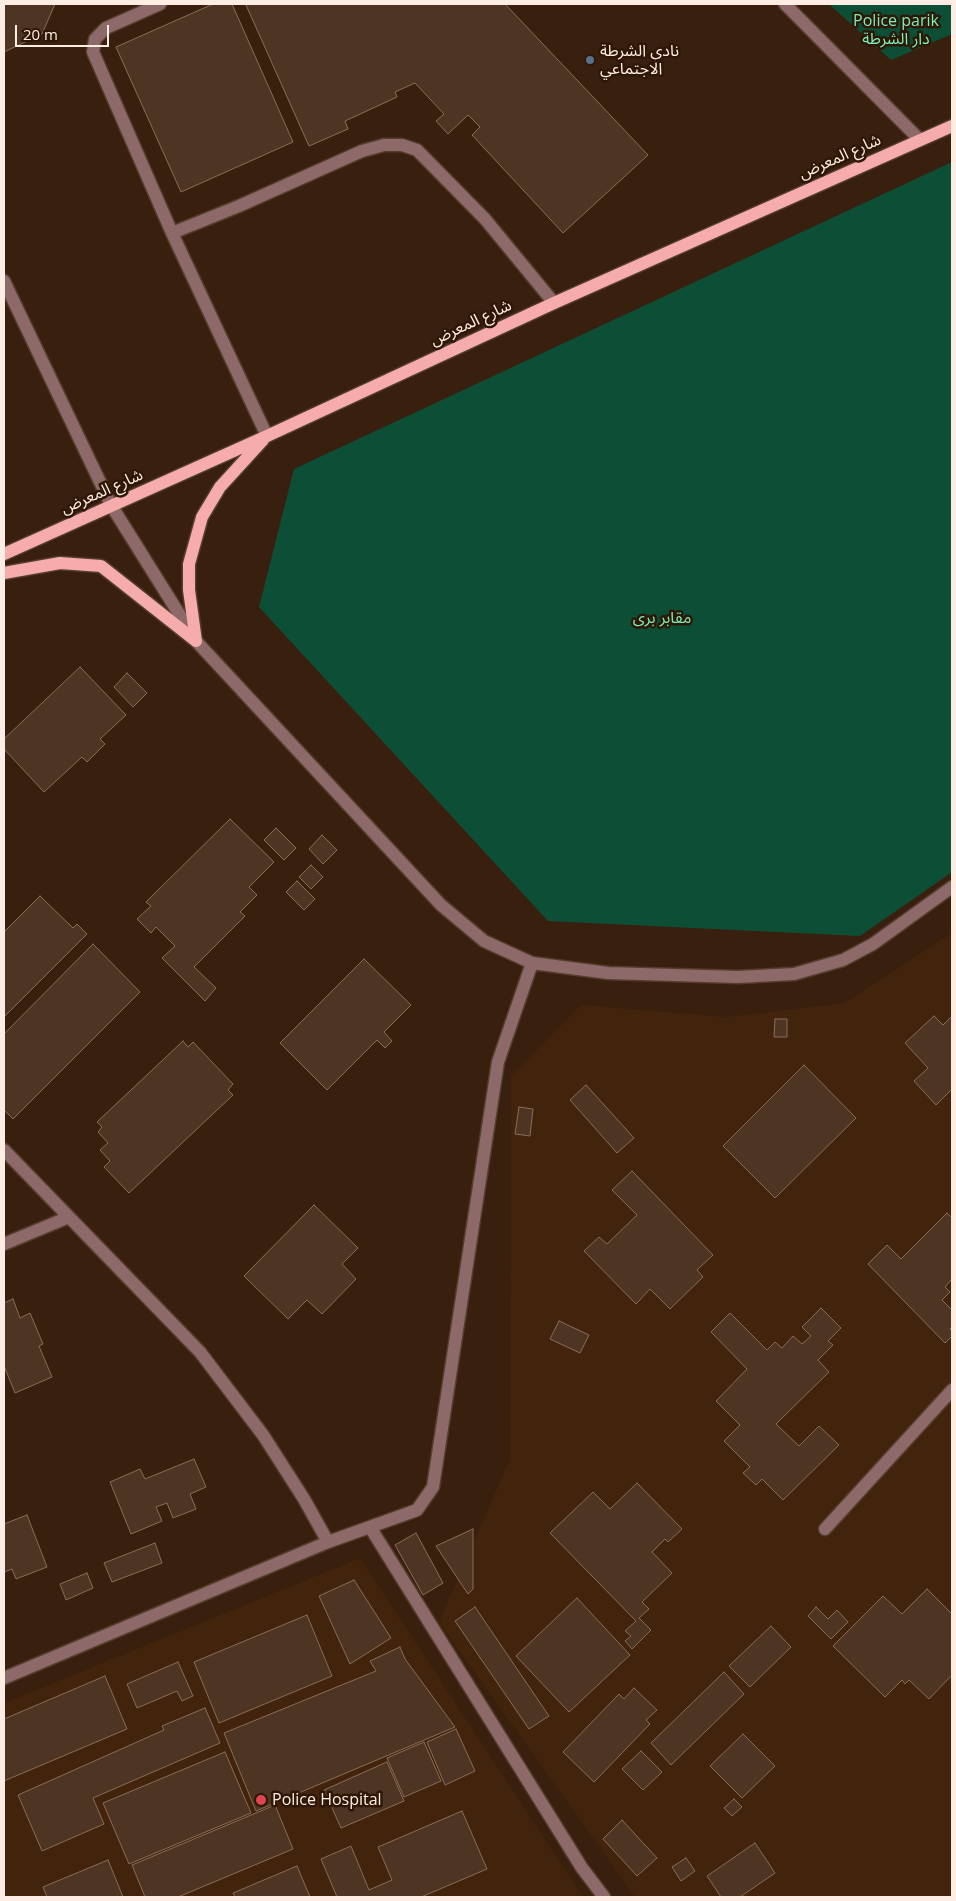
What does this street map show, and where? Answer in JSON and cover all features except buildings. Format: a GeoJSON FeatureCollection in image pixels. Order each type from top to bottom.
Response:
{"type":"FeatureCollection","features":[{"type":"Feature","properties":{"kind":"main road","name":"شارع المعرض"},"geometry":{"type":"LineString","coordinates":[[4,554],[267,436],[554,302],[952,126]]}},
{"type":"Feature","properties":{"kind":"main road"},"geometry":{"type":"LineString","coordinates":[[196,641],[189,590],[188,564],[202,517],[220,487],[267,436]]}},
{"type":"Feature","properties":{"kind":"main road"},"geometry":{"type":"LineString","coordinates":[[4,573],[60,563],[101,566],[196,641]]}},
{"type":"Feature","properties":{"kind":"street"},"geometry":{"type":"LineString","coordinates":[[160,4],[106,28],[95,39],[93,52],[172,233],[267,436]]}},
{"type":"Feature","properties":{"kind":"street"},"geometry":{"type":"LineString","coordinates":[[785,4],[920,140]]}},
{"type":"Feature","properties":{"kind":"street"},"geometry":{"type":"LineString","coordinates":[[172,233],[239,206],[362,151],[384,145],[402,145],[417,150],[485,219],[554,302]]}},
{"type":"Feature","properties":{"kind":"street"},"geometry":{"type":"LineString","coordinates":[[4,281],[111,505],[196,641],[441,904],[484,941],[532,963],[608,973],[738,977],[794,974],[843,960],[873,944],[952,887]]}},
{"type":"Feature","properties":{"kind":"street"},"geometry":{"type":"LineString","coordinates":[[4,1678],[328,1542],[417,1510],[433,1487],[498,1062],[532,963]]}},
{"type":"Feature","properties":{"kind":"street"},"geometry":{"type":"LineString","coordinates":[[4,1150],[200,1352],[263,1435],[304,1499],[328,1542]]}},
{"type":"Feature","properties":{"kind":"street"},"geometry":{"type":"LineString","coordinates":[[4,1244],[69,1217]]}},
{"type":"Feature","properties":{"kind":"street"},"geometry":{"type":"LineString","coordinates":[[825,1529],[952,1390]]}},
{"type":"Feature","properties":{"kind":"street"},"geometry":{"type":"LineString","coordinates":[[370,1527],[582,1868],[604,1897]]}},
{"type":"Feature","properties":{"kind":"shaded area"},"geometry":{"type":"Polygon","coordinates":[[[952,933],[952,1897],[635,1897],[439,1622],[510,1459],[511,1076],[581,1005],[726,1017],[844,1003],[952,933]]]}},
{"type":"Feature","properties":{"kind":"shaded area","name":"Police Hospital"},"geometry":{"type":"Polygon","coordinates":[[[360,1558],[583,1897],[4,1897],[4,1703],[360,1558]]]}},
{"type":"Feature","properties":{"kind":"green space","name":"Police parik دار الشرطة"},"geometry":{"type":"Polygon","coordinates":[[[829,4],[952,4],[952,34],[891,60],[829,4]]]}},
{"type":"Feature","properties":{"kind":"green space","name":"مقابر برى"},"geometry":{"type":"Polygon","coordinates":[[[952,162],[952,872],[860,936],[548,921],[259,607],[294,469],[952,162]]]}},
{"type":"Feature","properties":{"kind":"place","name":"نادي الشرطة الاجتماعي"},"geometry":{"type":"Point","coordinates":[590,60]}},
{"type":"Feature","properties":{"kind":"place","name":"Police Hospital"},"geometry":{"type":"Point","coordinates":[261,1800]}}]}
